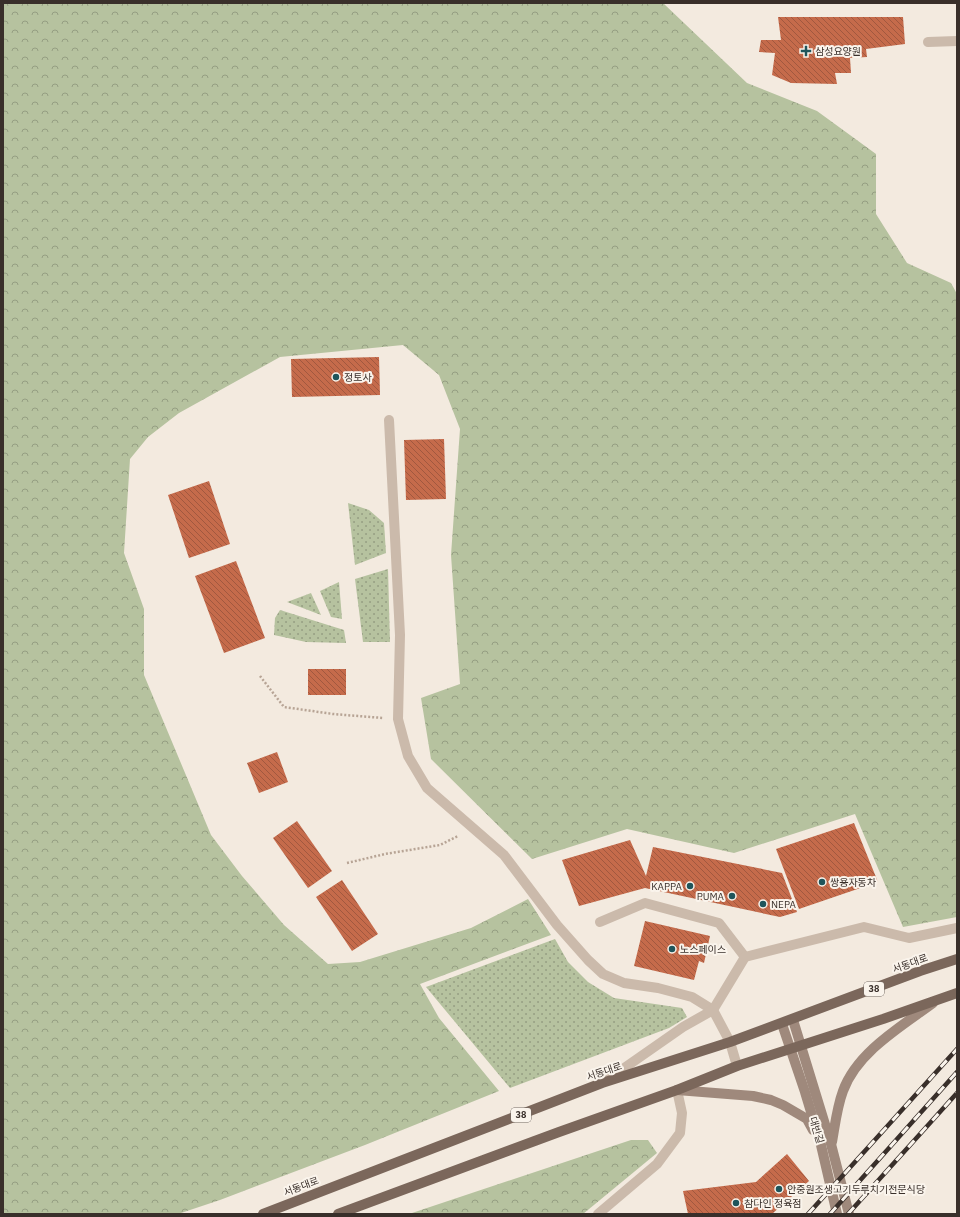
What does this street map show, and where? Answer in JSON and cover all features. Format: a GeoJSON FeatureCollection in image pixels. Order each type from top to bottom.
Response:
{"type":"FeatureCollection","features":[{"type":"Feature","properties":{"kind":"main road","name":"서동대로"},"geometry":{"type":"LineString","coordinates":[[263,1214],[602,1083],[782,1024],[920,971],[957,960]]}},
{"type":"Feature","properties":{"kind":"main road"},"geometry":{"type":"LineString","coordinates":[[338,1214],[677,1090],[737,1066],[957,994]]}},
{"type":"Feature","properties":{"kind":"street"},"geometry":{"type":"LineString","coordinates":[[826,1145],[843,1090],[859,1064],[880,1042],[938,999]]}},
{"type":"Feature","properties":{"kind":"street"},"geometry":{"type":"LineString","coordinates":[[793,1020],[826,1145]]}},
{"type":"Feature","properties":{"kind":"street","name":"대반길"},"geometry":{"type":"LineString","coordinates":[[782,1024],[826,1145],[849,1214]]}},
{"type":"Feature","properties":{"kind":"street"},"geometry":{"type":"LineString","coordinates":[[677,1090],[753,1096],[771,1100],[784,1105],[807,1119],[826,1145]]}},
{"type":"Feature","properties":{"kind":"street","name":"대반길"},"geometry":{"type":"LineString","coordinates":[[826,1145],[837,1214]]}},
{"type":"Feature","properties":{"kind":"lane"},"geometry":{"type":"LineString","coordinates":[[928,42],[957,42]]}},
{"type":"Feature","properties":{"kind":"lane"},"geometry":{"type":"LineString","coordinates":[[389,420],[400,635],[398,719],[408,756],[428,788],[504,855],[557,925],[588,960],[603,974],[624,983],[658,988],[692,997],[713,1010],[730,1042],[737,1066]]}},
{"type":"Feature","properties":{"kind":"lane"},"geometry":{"type":"LineString","coordinates":[[600,922],[645,904],[719,923],[745,957]]}},
{"type":"Feature","properties":{"kind":"lane"},"geometry":{"type":"LineString","coordinates":[[602,1083],[684,1027],[713,1010],[745,957],[864,927],[909,938],[957,928]]}},
{"type":"Feature","properties":{"kind":"lane"},"geometry":{"type":"LineString","coordinates":[[598,1214],[657,1164],[680,1133],[682,1113],[677,1090]]}},
{"type":"Feature","properties":{"kind":"path"},"geometry":{"type":"LineString","coordinates":[[260,676],[284,707],[333,714],[398,719]]}},
{"type":"Feature","properties":{"kind":"path"},"geometry":{"type":"LineString","coordinates":[[347,863],[385,854],[440,845],[473,828]]}},
{"type":"Feature","properties":{"kind":"green space"},"geometry":{"type":"Polygon","coordinates":[[[3,3],[663,3],[747,83],[817,111],[876,154],[876,214],[907,263],[951,283],[957,294],[957,917],[903,927],[855,814],[734,853],[627,829],[532,859],[431,759],[421,698],[460,684],[451,555],[460,429],[439,375],[403,345],[280,357],[179,413],[148,437],[130,459],[124,553],[144,609],[144,675],[211,835],[242,876],[284,925],[328,964],[360,962],[471,928],[528,899],[551,935],[420,984],[439,1018],[499,1091],[365,1145],[220,1200],[178,1214],[3,1214],[3,3]]]}},
{"type":"Feature","properties":{"kind":"green space"},"geometry":{"type":"Polygon","coordinates":[[[348,503],[369,510],[384,523],[386,553],[355,565],[348,503]]]}},
{"type":"Feature","properties":{"kind":"green space"},"geometry":{"type":"Polygon","coordinates":[[[388,569],[390,642],[363,642],[355,579],[388,569]]]}},
{"type":"Feature","properties":{"kind":"green space"},"geometry":{"type":"Polygon","coordinates":[[[339,582],[342,619],[331,617],[320,591],[339,582]]]}},
{"type":"Feature","properties":{"kind":"green space"},"geometry":{"type":"Polygon","coordinates":[[[311,593],[321,615],[287,602],[311,593]]]}},
{"type":"Feature","properties":{"kind":"green space"},"geometry":{"type":"Polygon","coordinates":[[[280,610],[344,630],[346,643],[306,642],[274,635],[275,618],[280,610]]]}},
{"type":"Feature","properties":{"kind":"green space"},"geometry":{"type":"Polygon","coordinates":[[[555,939],[568,962],[588,982],[614,998],[682,1008],[687,1017],[669,1028],[510,1088],[426,987],[555,939]]]}},
{"type":"Feature","properties":{"kind":"green space"},"geometry":{"type":"Polygon","coordinates":[[[631,1140],[648,1140],[657,1153],[583,1214],[409,1214],[631,1140]]]}},
{"type":"Feature","properties":{"kind":"building","name":"삼성요양원"},"geometry":{"type":"Polygon","coordinates":[[[778,17],[903,17],[905,44],[866,49],[867,57],[850,58],[851,73],[835,73],[837,84],[791,83],[772,75],[775,53],[759,52],[761,40],[781,40],[778,17]]]}},
{"type":"Feature","properties":{"kind":"building","name":"정토사"},"geometry":{"type":"Polygon","coordinates":[[[379,357],[380,395],[292,397],[291,359],[379,357]]]}},
{"type":"Feature","properties":{"kind":"building"},"geometry":{"type":"Polygon","coordinates":[[[444,439],[446,499],[406,500],[404,440],[444,439]]]}},
{"type":"Feature","properties":{"kind":"building"},"geometry":{"type":"Polygon","coordinates":[[[209,481],[230,544],[189,558],[168,495],[209,481]]]}},
{"type":"Feature","properties":{"kind":"building"},"geometry":{"type":"Polygon","coordinates":[[[236,561],[265,638],[224,653],[195,576],[236,561]]]}},
{"type":"Feature","properties":{"kind":"building"},"geometry":{"type":"Polygon","coordinates":[[[308,669],[346,669],[346,695],[308,695],[308,669]]]}},
{"type":"Feature","properties":{"kind":"building"},"geometry":{"type":"Polygon","coordinates":[[[277,752],[288,782],[259,793],[247,763],[277,752]]]}},
{"type":"Feature","properties":{"kind":"building"},"geometry":{"type":"Polygon","coordinates":[[[297,821],[332,871],[308,888],[273,838],[297,821]]]}},
{"type":"Feature","properties":{"kind":"building"},"geometry":{"type":"Polygon","coordinates":[[[854,823],[878,882],[799,909],[776,849],[854,823]]]}},
{"type":"Feature","properties":{"kind":"building"},"geometry":{"type":"Polygon","coordinates":[[[630,840],[646,876],[653,847],[782,873],[797,912],[780,917],[645,888],[579,906],[562,860],[630,840]]]}},
{"type":"Feature","properties":{"kind":"building"},"geometry":{"type":"Polygon","coordinates":[[[342,880],[378,934],[352,951],[316,897],[342,880]]]}},
{"type":"Feature","properties":{"kind":"building","name":"노스페이스"},"geometry":{"type":"Polygon","coordinates":[[[645,921],[710,936],[704,963],[699,961],[694,980],[634,966],[645,921]]]}},
{"type":"Feature","properties":{"kind":"building"},"geometry":{"type":"Polygon","coordinates":[[[787,1154],[809,1181],[772,1214],[688,1214],[683,1191],[756,1182],[787,1154]]]}},
{"type":"Feature","properties":{"kind":"railway"},"geometry":{"type":"LineString","coordinates":[[808,1214],[957,1049]]}},
{"type":"Feature","properties":{"kind":"railway"},"geometry":{"type":"LineString","coordinates":[[830,1214],[957,1072]]}},
{"type":"Feature","properties":{"kind":"railway"},"geometry":{"type":"LineString","coordinates":[[848,1214],[957,1093]]}},
{"type":"Feature","properties":{"kind":"place","name":"삼성요양원"},"geometry":{"type":"Point","coordinates":[806,51]}},
{"type":"Feature","properties":{"kind":"place","name":"정토사"},"geometry":{"type":"Point","coordinates":[336,377]}},
{"type":"Feature","properties":{"kind":"place","name":"쌍용자동차"},"geometry":{"type":"Point","coordinates":[822,882]}},
{"type":"Feature","properties":{"kind":"place","name":"KAPPA"},"geometry":{"type":"Point","coordinates":[690,886]}},
{"type":"Feature","properties":{"kind":"place","name":"PUMA"},"geometry":{"type":"Point","coordinates":[732,896]}},
{"type":"Feature","properties":{"kind":"place","name":"NEPA"},"geometry":{"type":"Point","coordinates":[763,904]}},
{"type":"Feature","properties":{"kind":"place","name":"노스페이스"},"geometry":{"type":"Point","coordinates":[672,949]}},
{"type":"Feature","properties":{"kind":"place","name":"안중원조생고기두루치기전문식당"},"geometry":{"type":"Point","coordinates":[779,1189]}},
{"type":"Feature","properties":{"kind":"place","name":"참다인 정육점"},"geometry":{"type":"Point","coordinates":[736,1203]}}]}
